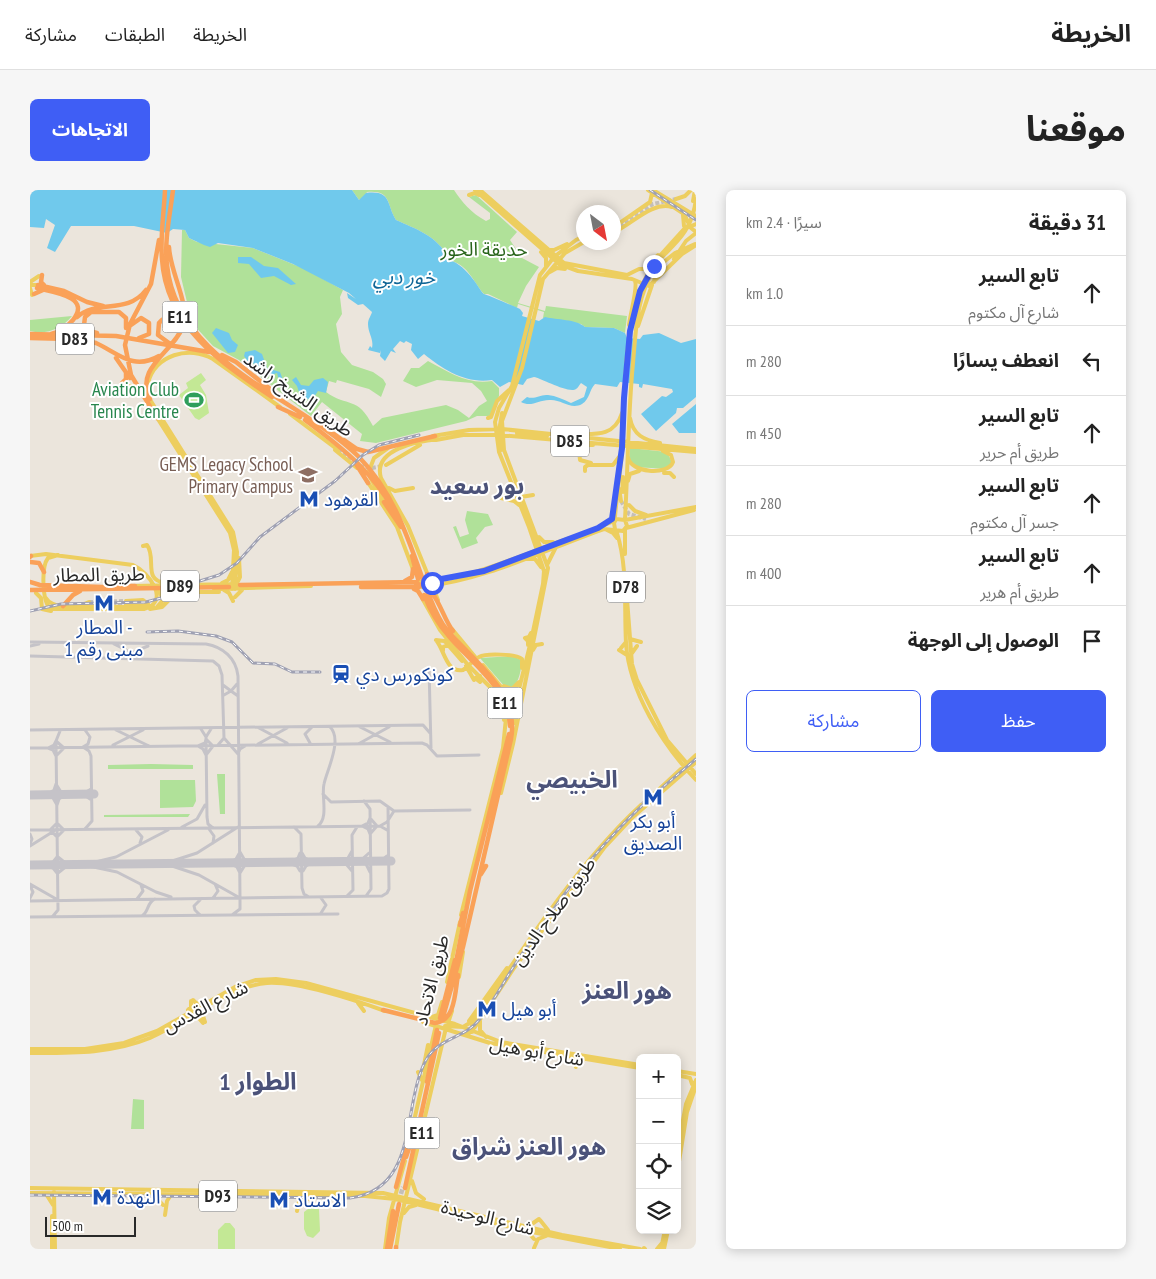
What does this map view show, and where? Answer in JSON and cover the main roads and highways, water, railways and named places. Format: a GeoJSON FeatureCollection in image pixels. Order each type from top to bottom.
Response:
{"type":"FeatureCollection","features":[{"type":"Feature","properties":{"kind":"highway","name":"E11"},"geometry":{"type":"LineString","coordinates":[[164,243],[165,190]]}},
{"type":"Feature","properties":{"kind":"highway"},"geometry":{"type":"LineString","coordinates":[[159,418],[133,380],[127,362],[125,340],[129,324],[152,280],[168,236],[173,190]]}},
{"type":"Feature","properties":{"kind":"highway"},"geometry":{"type":"LineString","coordinates":[[150,399],[146,386],[149,372],[154,363],[167,350],[181,331],[184,309],[164,243]]}},
{"type":"Feature","properties":{"kind":"highway","name":"طريق الشيخ راشد"},"geometry":{"type":"LineString","coordinates":[[164,243],[162,268],[167,288],[178,314],[192,334],[209,352],[350,455],[377,484],[401,527],[428,583]]}},
{"type":"Feature","properties":{"kind":"highway","name":"طريق الشيخ راشد"},"geometry":{"type":"LineString","coordinates":[[164,243],[170,285],[185,318],[207,345],[358,456],[380,482],[400,516],[428,583]]}},
{"type":"Feature","properties":{"kind":"highway"},"geometry":{"type":"LineString","coordinates":[[40,275],[41,283],[50,288]]}},
{"type":"Feature","properties":{"kind":"highway"},"geometry":{"type":"LineString","coordinates":[[32,336],[57,333],[88,310],[122,306],[141,296],[152,280]]}},
{"type":"Feature","properties":{"kind":"highway"},"geometry":{"type":"LineString","coordinates":[[32,286],[67,292],[93,304],[122,306]]}},
{"type":"Feature","properties":{"kind":"highway"},"geometry":{"type":"LineString","coordinates":[[32,286],[76,301],[79,311],[73,320]]}},
{"type":"Feature","properties":{"kind":"highway"},"geometry":{"type":"LineString","coordinates":[[33,295],[44,290]]}},
{"type":"Feature","properties":{"kind":"highway"},"geometry":{"type":"LineString","coordinates":[[116,336],[89,331],[84,325],[85,317],[91,312],[117,312],[125,316],[129,324],[127,362]]}},
{"type":"Feature","properties":{"kind":"highway"},"geometry":{"type":"LineString","coordinates":[[182,347],[161,338],[157,331],[160,322],[167,318],[175,318],[192,334]]}},
{"type":"Feature","properties":{"kind":"highway"},"geometry":{"type":"LineString","coordinates":[[125,340],[142,338],[150,333],[150,326],[145,319],[138,319],[129,324]]}},
{"type":"Feature","properties":{"kind":"highway","name":"D83"},"geometry":{"type":"LineString","coordinates":[[32,336],[116,336],[125,340],[182,347],[201,352]]}},
{"type":"Feature","properties":{"kind":"highway","name":"D83"},"geometry":{"type":"LineString","coordinates":[[32,336],[66,339],[120,339],[226,356],[279,396]]}},
{"type":"Feature","properties":{"kind":"highway"},"geometry":{"type":"LineString","coordinates":[[66,339],[92,342],[124,360],[138,362],[151,360],[167,350]]}},
{"type":"Feature","properties":{"kind":"highway"},"geometry":{"type":"LineString","coordinates":[[106,349],[119,361],[137,389]]}},
{"type":"Feature","properties":{"kind":"highway"},"geometry":{"type":"LineString","coordinates":[[209,352],[231,372]]}},
{"type":"Feature","properties":{"kind":"highway"},"geometry":{"type":"LineString","coordinates":[[124,369],[126,378],[124,385]]}},
{"type":"Feature","properties":{"kind":"highway"},"geometry":{"type":"LineString","coordinates":[[255,382],[357,449],[368,452],[437,438]]}},
{"type":"Feature","properties":{"kind":"highway"},"geometry":{"type":"LineString","coordinates":[[278,406],[300,417]]}},
{"type":"Feature","properties":{"kind":"highway"},"geometry":{"type":"LineString","coordinates":[[335,434],[364,460],[389,491]]}},
{"type":"Feature","properties":{"kind":"highway"},"geometry":{"type":"LineString","coordinates":[[342,440],[358,456]]}},
{"type":"Feature","properties":{"kind":"highway"},"geometry":{"type":"LineString","coordinates":[[350,455],[368,482]]}},
{"type":"Feature","properties":{"kind":"highway"},"geometry":{"type":"LineString","coordinates":[[383,503],[401,527]]}},
{"type":"Feature","properties":{"kind":"highway"},"geometry":{"type":"LineString","coordinates":[[400,516],[411,540]]}},
{"type":"Feature","properties":{"kind":"highway"},"geometry":{"type":"LineString","coordinates":[[395,583],[428,583],[404,520]]}},
{"type":"Feature","properties":{"kind":"highway"},"geometry":{"type":"LineString","coordinates":[[30,562],[39,563],[44,572]]}},
{"type":"Feature","properties":{"kind":"highway"},"geometry":{"type":"LineString","coordinates":[[413,569],[411,578],[405,585],[418,590],[423,597]]}},
{"type":"Feature","properties":{"kind":"highway"},"geometry":{"type":"LineString","coordinates":[[30,582],[40,585],[103,587]]}},
{"type":"Feature","properties":{"kind":"highway","name":"طريق المطار"},"geometry":{"type":"LineString","coordinates":[[312,585],[327,588],[395,583],[405,585],[428,583]]}},
{"type":"Feature","properties":{"kind":"highway","name":"طريق الاتحاد"},"geometry":{"type":"LineString","coordinates":[[428,583],[438,616],[452,632],[454,638],[502,690],[512,716],[512,734],[460,948]]}},
{"type":"Feature","properties":{"kind":"highway"},"geometry":{"type":"LineString","coordinates":[[366,586],[384,584],[424,585],[437,599],[452,632]]}},
{"type":"Feature","properties":{"kind":"highway","name":"طريق المطار"},"geometry":{"type":"LineString","coordinates":[[31,591],[131,586],[366,586]]}},
{"type":"Feature","properties":{"kind":"highway","name":"طريق المطار"},"geometry":{"type":"LineString","coordinates":[[31,591],[234,586]]}},
{"type":"Feature","properties":{"kind":"highway"},"geometry":{"type":"LineString","coordinates":[[59,608],[76,592],[92,589]]}},
{"type":"Feature","properties":{"kind":"highway","name":"طريق الاتحاد"},"geometry":{"type":"LineString","coordinates":[[423,597],[440,625],[464,656],[501,695],[509,717],[508,738],[470,891],[456,974]]}},
{"type":"Feature","properties":{"kind":"highway"},"geometry":{"type":"LineString","coordinates":[[444,636],[464,656]]}},
{"type":"Feature","properties":{"kind":"highway"},"geometry":{"type":"LineString","coordinates":[[454,638],[472,651]]}},
{"type":"Feature","properties":{"kind":"highway"},"geometry":{"type":"LineString","coordinates":[[489,830],[500,797]]}},
{"type":"Feature","properties":{"kind":"highway"},"geometry":{"type":"LineString","coordinates":[[483,836],[488,806]]}},
{"type":"Feature","properties":{"kind":"highway"},"geometry":{"type":"LineString","coordinates":[[477,879],[484,870]]}},
{"type":"Feature","properties":{"kind":"highway"},"geometry":{"type":"LineString","coordinates":[[460,925],[470,891]]}},
{"type":"Feature","properties":{"kind":"highway"},"geometry":{"type":"LineString","coordinates":[[434,1077],[441,1024],[460,948]]}},
{"type":"Feature","properties":{"kind":"highway"},"geometry":{"type":"LineString","coordinates":[[441,1024],[456,974]]}},
{"type":"Feature","properties":{"kind":"highway"},"geometry":{"type":"LineString","coordinates":[[384,1008],[435,1022],[446,1019],[450,1012],[456,974]]}},
{"type":"Feature","properties":{"kind":"highway","name":"طريق الاتحاد"},"geometry":{"type":"LineString","coordinates":[[402,1187],[415,1126],[427,1086],[441,1024]]}},
{"type":"Feature","properties":{"kind":"highway","name":"طريق الاتحاد"},"geometry":{"type":"LineString","coordinates":[[402,1187],[414,1150],[441,1024]]}},
{"type":"Feature","properties":{"kind":"highway"},"geometry":{"type":"LineString","coordinates":[[414,1150],[429,1102]]}},
{"type":"Feature","properties":{"kind":"highway"},"geometry":{"type":"LineString","coordinates":[[406,1157],[415,1126]]}},
{"type":"Feature","properties":{"kind":"highway","name":"طريق الاتحاد"},"geometry":{"type":"LineString","coordinates":[[392,1249],[401,1199]]}},
{"type":"Feature","properties":{"kind":"highway"},"geometry":{"type":"LineString","coordinates":[[392,1249],[393,1208]]}},
{"type":"Feature","properties":{"kind":"main road"},"geometry":{"type":"LineString","coordinates":[[475,190],[482,193],[555,259]]}},
{"type":"Feature","properties":{"kind":"main road"},"geometry":{"type":"LineString","coordinates":[[648,190],[683,210],[694,214]]}},
{"type":"Feature","properties":{"kind":"main road"},"geometry":{"type":"LineString","coordinates":[[676,200],[693,190]]}},
{"type":"Feature","properties":{"kind":"main road"},"geometry":{"type":"LineString","coordinates":[[687,232],[694,214],[693,190]]}},
{"type":"Feature","properties":{"kind":"main road"},"geometry":{"type":"LineString","coordinates":[[469,192],[482,193],[537,246],[555,259],[573,268]]}},
{"type":"Feature","properties":{"kind":"main road"},"geometry":{"type":"LineString","coordinates":[[650,202],[653,192]]}},
{"type":"Feature","properties":{"kind":"main road"},"geometry":{"type":"LineString","coordinates":[[653,192],[678,210],[684,217],[684,226]]}},
{"type":"Feature","properties":{"kind":"main road"},"geometry":{"type":"LineString","coordinates":[[654,264],[687,232],[694,214],[696,199]]}},
{"type":"Feature","properties":{"kind":"main road"},"geometry":{"type":"LineString","coordinates":[[621,224],[650,202],[656,200],[658,203],[648,212]]}},
{"type":"Feature","properties":{"kind":"main road"},"geometry":{"type":"LineString","coordinates":[[683,210],[688,210],[693,204]]}},
{"type":"Feature","properties":{"kind":"main road"},"geometry":{"type":"LineString","coordinates":[[621,226],[661,205],[672,207]]}},
{"type":"Feature","properties":{"kind":"main road"},"geometry":{"type":"LineString","coordinates":[[663,274],[684,244],[696,232],[678,210]]}},
{"type":"Feature","properties":{"kind":"main road"},"geometry":{"type":"LineString","coordinates":[[640,295],[654,264],[689,223],[694,214]]}},
{"type":"Feature","properties":{"kind":"main road"},"geometry":{"type":"LineString","coordinates":[[625,440],[625,386],[640,295],[647,275],[654,264],[684,226],[689,223],[696,223]]}},
{"type":"Feature","properties":{"kind":"main road"},"geometry":{"type":"LineString","coordinates":[[547,250],[554,250],[576,240]]}},
{"type":"Feature","properties":{"kind":"main road"},"geometry":{"type":"LineString","coordinates":[[497,494],[509,490],[508,469],[498,432],[501,416],[513,389],[531,313],[545,274],[555,259],[576,240]]}},
{"type":"Feature","properties":{"kind":"main road"},"geometry":{"type":"LineString","coordinates":[[622,275],[645,269],[683,248],[696,244]]}},
{"type":"Feature","properties":{"kind":"main road"},"geometry":{"type":"LineString","coordinates":[[541,288],[547,274],[553,269],[560,268],[622,275],[634,279],[645,286],[653,283],[682,254],[696,244]]}},
{"type":"Feature","properties":{"kind":"main road"},"geometry":{"type":"LineString","coordinates":[[537,246],[546,258],[546,266]]}},
{"type":"Feature","properties":{"kind":"main road"},"geometry":{"type":"LineString","coordinates":[[490,429],[505,411],[513,389],[536,314],[538,281],[546,266],[576,246]]}},
{"type":"Feature","properties":{"kind":"main road"},"geometry":{"type":"LineString","coordinates":[[568,250],[565,258],[573,268]]}},
{"type":"Feature","properties":{"kind":"main road"},"geometry":{"type":"LineString","coordinates":[[633,334],[655,276],[645,269]]}},
{"type":"Feature","properties":{"kind":"main road"},"geometry":{"type":"LineString","coordinates":[[33,295],[32,286],[40,275]]}},
{"type":"Feature","properties":{"kind":"main road"},"geometry":{"type":"LineString","coordinates":[[622,275],[637,284],[631,308],[633,334],[630,387],[619,488],[622,501]]}},
{"type":"Feature","properties":{"kind":"main road"},"geometry":{"type":"LineString","coordinates":[[250,583],[240,579],[235,566],[234,546],[228,528],[159,418],[150,399],[149,380],[161,362],[179,354],[201,352],[338,450]]}},
{"type":"Feature","properties":{"kind":"main road"},"geometry":{"type":"LineString","coordinates":[[124,385],[137,389],[159,418],[227,521],[236,541],[240,577],[238,584],[230,590],[170,590]]}},
{"type":"Feature","properties":{"kind":"main road"},"geometry":{"type":"LineString","coordinates":[[488,418],[491,417],[499,399],[513,389]]}},
{"type":"Feature","properties":{"kind":"main road"},"geometry":{"type":"LineString","coordinates":[[497,447],[500,405],[513,389]]}},
{"type":"Feature","properties":{"kind":"main road"},"geometry":{"type":"LineString","coordinates":[[505,411],[511,407]]}},
{"type":"Feature","properties":{"kind":"main road"},"geometry":{"type":"LineString","coordinates":[[560,435],[607,432],[618,422],[624,407]]}},
{"type":"Feature","properties":{"kind":"main road"},"geometry":{"type":"LineString","coordinates":[[628,413],[633,428],[644,439],[687,448]]}},
{"type":"Feature","properties":{"kind":"main road"},"geometry":{"type":"LineString","coordinates":[[292,416],[355,466],[368,482],[383,503],[414,574],[421,582],[450,581],[488,570]]}},
{"type":"Feature","properties":{"kind":"main road"},"geometry":{"type":"LineString","coordinates":[[499,419],[506,427],[520,431]]}},
{"type":"Feature","properties":{"kind":"main road"},"geometry":{"type":"LineString","coordinates":[[499,419],[498,432],[501,450],[536,534],[544,571],[527,678],[500,797]]}},
{"type":"Feature","properties":{"kind":"main road"},"geometry":{"type":"LineString","coordinates":[[437,599],[428,583],[424,568],[404,520],[380,474],[381,464],[391,452],[420,442],[469,430],[490,429],[498,432]]}},
{"type":"Feature","properties":{"kind":"main road","name":"D85"},"geometry":{"type":"LineString","coordinates":[[498,432],[520,431],[696,450]]}},
{"type":"Feature","properties":{"kind":"main road"},"geometry":{"type":"LineString","coordinates":[[471,434],[477,432],[498,432],[584,438]]}},
{"type":"Feature","properties":{"kind":"main road"},"geometry":{"type":"LineString","coordinates":[[437,599],[436,589],[413,569],[404,541],[369,474],[374,458],[388,448],[437,438],[498,432]]}},
{"type":"Feature","properties":{"kind":"main road","name":"D85"},"geometry":{"type":"LineString","coordinates":[[498,432],[517,436],[600,444],[696,450]]}},
{"type":"Feature","properties":{"kind":"main road"},"geometry":{"type":"LineString","coordinates":[[478,434],[491,437],[518,488],[520,497]]}},
{"type":"Feature","properties":{"kind":"main road"},"geometry":{"type":"LineString","coordinates":[[505,454],[505,440],[517,436]]}},
{"type":"Feature","properties":{"kind":"main road"},"geometry":{"type":"LineString","coordinates":[[386,465],[415,447],[437,438]]}},
{"type":"Feature","properties":{"kind":"main road"},"geometry":{"type":"LineString","coordinates":[[598,465],[582,462],[578,452],[584,445],[600,444]]}},
{"type":"Feature","properties":{"kind":"main road"},"geometry":{"type":"LineString","coordinates":[[624,450],[635,468],[664,471],[670,468],[673,463],[672,456],[666,452],[638,447]]}},
{"type":"Feature","properties":{"kind":"main road"},"geometry":{"type":"LineString","coordinates":[[585,471],[587,465],[614,464],[624,450]]}},
{"type":"Feature","properties":{"kind":"main road"},"geometry":{"type":"LineString","coordinates":[[598,528],[612,518],[619,469],[624,450]]}},
{"type":"Feature","properties":{"kind":"main road"},"geometry":{"type":"LineString","coordinates":[[624,450],[624,494],[627,507],[631,515],[644,519]]}},
{"type":"Feature","properties":{"kind":"main road"},"geometry":{"type":"LineString","coordinates":[[616,532],[614,523],[616,518],[619,469]]}},
{"type":"Feature","properties":{"kind":"main road"},"geometry":{"type":"LineString","coordinates":[[624,494],[628,477],[634,471],[668,472],[674,477]]}},
{"type":"Feature","properties":{"kind":"main road"},"geometry":{"type":"LineString","coordinates":[[380,474],[394,491],[413,488]]}},
{"type":"Feature","properties":{"kind":"main road"},"geometry":{"type":"LineString","coordinates":[[509,477],[531,522]]}},
{"type":"Feature","properties":{"kind":"main road"},"geometry":{"type":"LineString","coordinates":[[367,490],[368,482]]}},
{"type":"Feature","properties":{"kind":"main road"},"geometry":{"type":"LineString","coordinates":[[518,488],[531,496]]}},
{"type":"Feature","properties":{"kind":"main road"},"geometry":{"type":"LineString","coordinates":[[525,510],[514,501],[501,498],[531,496]]}},
{"type":"Feature","properties":{"kind":"main road"},"geometry":{"type":"LineString","coordinates":[[525,555],[532,547],[525,510],[526,502],[531,496]]}},
{"type":"Feature","properties":{"kind":"main road"},"geometry":{"type":"LineString","coordinates":[[627,507],[643,514],[668,513]]}},
{"type":"Feature","properties":{"kind":"main road"},"geometry":{"type":"LineString","coordinates":[[626,529],[627,507]]}},
{"type":"Feature","properties":{"kind":"main road"},"geometry":{"type":"LineString","coordinates":[[616,518],[625,520],[644,519],[695,509]]}},
{"type":"Feature","properties":{"kind":"main road"},"geometry":{"type":"LineString","coordinates":[[587,529],[592,532],[608,530],[616,532],[644,519],[695,509]]}},
{"type":"Feature","properties":{"kind":"main road","name":"D89"},"geometry":{"type":"LineString","coordinates":[[562,541],[592,532],[616,518]]}},
{"type":"Feature","properties":{"kind":"main road"},"geometry":{"type":"LineString","coordinates":[[624,546],[629,529],[644,519]]}},
{"type":"Feature","properties":{"kind":"main road"},"geometry":{"type":"LineString","coordinates":[[529,527],[540,551],[547,576]]}},
{"type":"Feature","properties":{"kind":"main road","name":"D78"},"geometry":{"type":"LineString","coordinates":[[626,529],[624,546],[628,602],[628,643]]}},
{"type":"Feature","properties":{"kind":"main road","name":"D89"},"geometry":{"type":"LineString","coordinates":[[428,583],[488,570],[520,560],[562,541],[592,532],[616,532]]}},
{"type":"Feature","properties":{"kind":"main road","name":"D78"},"geometry":{"type":"LineString","coordinates":[[616,532],[622,552],[629,656],[636,685],[659,734],[672,752]]}},
{"type":"Feature","properties":{"kind":"main road"},"geometry":{"type":"LineString","coordinates":[[530,533],[548,565]]}},
{"type":"Feature","properties":{"kind":"main road"},"geometry":{"type":"LineString","coordinates":[[536,534],[544,542],[562,541]]}},
{"type":"Feature","properties":{"kind":"main road"},"geometry":{"type":"LineString","coordinates":[[220,590],[229,593],[234,599],[236,541]]}},
{"type":"Feature","properties":{"kind":"main road"},"geometry":{"type":"LineString","coordinates":[[520,676],[536,634],[550,556],[562,541]]}},
{"type":"Feature","properties":{"kind":"main road"},"geometry":{"type":"LineString","coordinates":[[143,546],[147,545],[150,547],[150,570],[154,577],[160,582],[176,584]]}},
{"type":"Feature","properties":{"kind":"main road","name":"D89"},"geometry":{"type":"LineString","coordinates":[[488,570],[540,551]]}},
{"type":"Feature","properties":{"kind":"main road"},"geometry":{"type":"LineString","coordinates":[[30,556],[40,554],[58,555],[137,566],[145,572],[162,596],[162,603],[157,607]]}},
{"type":"Feature","properties":{"kind":"main road"},"geometry":{"type":"LineString","coordinates":[[44,605],[46,560],[58,555]]}},
{"type":"Feature","properties":{"kind":"main road"},"geometry":{"type":"LineString","coordinates":[[507,557],[512,561]]}},
{"type":"Feature","properties":{"kind":"main road"},"geometry":{"type":"LineString","coordinates":[[520,560],[535,559],[544,571]]}},
{"type":"Feature","properties":{"kind":"main road"},"geometry":{"type":"LineString","coordinates":[[138,589],[224,590],[232,588],[238,580],[239,560]]}},
{"type":"Feature","properties":{"kind":"main road"},"geometry":{"type":"LineString","coordinates":[[213,584],[228,580],[235,566]]}},
{"type":"Feature","properties":{"kind":"main road"},"geometry":{"type":"LineString","coordinates":[[424,568],[431,577],[423,597],[444,636]]}},
{"type":"Feature","properties":{"kind":"main road"},"geometry":{"type":"LineString","coordinates":[[144,609],[157,602],[158,594],[145,572]]}},
{"type":"Feature","properties":{"kind":"main road"},"geometry":{"type":"LineString","coordinates":[[626,578],[636,586],[629,591],[628,602]]}},
{"type":"Feature","properties":{"kind":"main road"},"geometry":{"type":"LineString","coordinates":[[44,605],[48,608],[92,606],[130,609],[160,608],[177,592],[220,590],[261,582],[312,585]]}},
{"type":"Feature","properties":{"kind":"main road"},"geometry":{"type":"LineString","coordinates":[[131,586],[213,584],[259,589],[312,585]]}},
{"type":"Feature","properties":{"kind":"main road"},"geometry":{"type":"LineString","coordinates":[[31,591],[41,598],[45,610],[125,604],[143,600],[149,606],[157,607],[169,600]]}},
{"type":"Feature","properties":{"kind":"main road"},"geometry":{"type":"LineString","coordinates":[[44,595],[50,604],[59,608]]}},
{"type":"Feature","properties":{"kind":"main road"},"geometry":{"type":"LineString","coordinates":[[83,607],[125,604],[130,609]]}},
{"type":"Feature","properties":{"kind":"main road"},"geometry":{"type":"LineString","coordinates":[[44,605],[59,608],[92,606]]}},
{"type":"Feature","properties":{"kind":"main road"},"geometry":{"type":"LineString","coordinates":[[626,626],[632,664]]}},
{"type":"Feature","properties":{"kind":"main road"},"geometry":{"type":"LineString","coordinates":[[514,702],[528,653],[528,642],[525,638],[529,637],[534,627]]}},
{"type":"Feature","properties":{"kind":"main road"},"geometry":{"type":"LineString","coordinates":[[452,632],[472,651],[491,673],[498,681],[506,688],[512,689],[518,684],[523,663],[519,657],[480,656],[465,669],[459,671],[451,667],[436,640],[448,643],[464,656],[480,676],[494,689],[502,703],[503,731],[498,766]]}},
{"type":"Feature","properties":{"kind":"main road"},"geometry":{"type":"LineString","coordinates":[[528,666],[534,647],[542,643],[536,634]]}},
{"type":"Feature","properties":{"kind":"main road"},"geometry":{"type":"LineString","coordinates":[[638,646],[633,649],[629,656],[620,649],[633,641],[642,642]]}},
{"type":"Feature","properties":{"kind":"main road"},"geometry":{"type":"LineString","coordinates":[[444,653],[443,647],[448,645],[466,666],[474,680]]}},
{"type":"Feature","properties":{"kind":"main road","name":"D78"},"geometry":{"type":"LineString","coordinates":[[629,656],[638,683],[662,732],[695,776]]}},
{"type":"Feature","properties":{"kind":"main road"},"geometry":{"type":"LineString","coordinates":[[480,676],[475,678],[480,682]]}},
{"type":"Feature","properties":{"kind":"main road"},"geometry":{"type":"LineString","coordinates":[[498,681],[512,704],[516,730]]}},
{"type":"Feature","properties":{"kind":"main road"},"geometry":{"type":"LineString","coordinates":[[522,694],[526,690]]}},
{"type":"Feature","properties":{"kind":"main road","name":"طريق الاتحاد"},"geometry":{"type":"LineString","coordinates":[[392,1249],[400,1222],[402,1187],[415,1163],[443,1044],[441,1024],[443,1000],[504,745],[506,718]]}},
{"type":"Feature","properties":{"kind":"main road"},"geometry":{"type":"LineString","coordinates":[[672,752],[687,767]]}},
{"type":"Feature","properties":{"kind":"main road"},"geometry":{"type":"LineString","coordinates":[[672,752],[678,763],[675,774]]}},
{"type":"Feature","properties":{"kind":"main road"},"geometry":{"type":"LineString","coordinates":[[680,757],[695,756]]}},
{"type":"Feature","properties":{"kind":"main road"},"geometry":{"type":"LineString","coordinates":[[589,864],[623,827],[681,775],[695,756]]}},
{"type":"Feature","properties":{"kind":"main road"},"geometry":{"type":"LineString","coordinates":[[655,792],[675,774],[696,762]]}},
{"type":"Feature","properties":{"kind":"main road"},"geometry":{"type":"LineString","coordinates":[[681,775],[695,776],[696,762]]}},
{"type":"Feature","properties":{"kind":"main road"},"geometry":{"type":"LineString","coordinates":[[668,786],[687,767]]}},
{"type":"Feature","properties":{"kind":"main road","name":"طريق صلاح الدين"},"geometry":{"type":"LineString","coordinates":[[472,1024],[532,936],[584,872],[600,847],[641,805]]}},
{"type":"Feature","properties":{"kind":"main road","name":"طريق صلاح الدين"},"geometry":{"type":"LineString","coordinates":[[472,1031],[570,892],[569,889],[584,872]]}},
{"type":"Feature","properties":{"kind":"main road"},"geometry":{"type":"LineString","coordinates":[[419,1080],[432,1035],[441,1024],[463,958],[460,948]]}},
{"type":"Feature","properties":{"kind":"main road"},"geometry":{"type":"LineString","coordinates":[[459,1026],[468,1023],[506,970],[518,958]]}},
{"type":"Feature","properties":{"kind":"main road"},"geometry":{"type":"LineString","coordinates":[[441,1024],[460,1028],[471,1023],[513,964]]}},
{"type":"Feature","properties":{"kind":"main road","name":"شارع القدس"},"geometry":{"type":"LineString","coordinates":[[30,1053],[105,1051],[144,1040],[215,1000],[238,984],[271,978],[296,981],[384,1008],[421,1022],[441,1024]]}},
{"type":"Feature","properties":{"kind":"main road","name":"شارع القدس"},"geometry":{"type":"LineString","coordinates":[[215,1000],[244,988],[273,983],[299,986],[366,1005],[427,1017],[441,1024]]}},
{"type":"Feature","properties":{"kind":"main road"},"geometry":{"type":"LineString","coordinates":[[178,1021],[191,1008],[192,1001],[198,1004],[215,1000]]}},
{"type":"Feature","properties":{"kind":"main road"},"geometry":{"type":"LineString","coordinates":[[178,1021],[196,1016],[204,1022],[202,1012],[215,1000]]}},
{"type":"Feature","properties":{"kind":"main road"},"geometry":{"type":"LineString","coordinates":[[427,1017],[438,1015],[443,1000]]}},
{"type":"Feature","properties":{"kind":"main road"},"geometry":{"type":"LineString","coordinates":[[356,1002],[364,1011]]}},
{"type":"Feature","properties":{"kind":"main road"},"geometry":{"type":"LineString","coordinates":[[480,1020],[480,1030],[490,1040]]}},
{"type":"Feature","properties":{"kind":"main road","name":"شارع القدس"},"geometry":{"type":"LineString","coordinates":[[30,1049],[85,1049],[114,1045],[149,1034],[178,1021]]}},
{"type":"Feature","properties":{"kind":"main road"},"geometry":{"type":"LineString","coordinates":[[421,1022],[430,1027],[441,1024]]}},
{"type":"Feature","properties":{"kind":"main road"},"geometry":{"type":"LineString","coordinates":[[441,1024],[490,1040]]}},
{"type":"Feature","properties":{"kind":"main road","name":"طريق الاتحاد"},"geometry":{"type":"LineString","coordinates":[[415,1126],[421,1087],[441,1024]]}},
{"type":"Feature","properties":{"kind":"main road","name":"شارع أبو هيل"},"geometry":{"type":"LineString","coordinates":[[441,1024],[459,1026],[490,1040],[636,1066]]}},
{"type":"Feature","properties":{"kind":"main road","name":"شارع أبو هيل"},"geometry":{"type":"LineString","coordinates":[[441,1024],[479,1040],[506,1047],[636,1066]]}},
{"type":"Feature","properties":{"kind":"main road"},"geometry":{"type":"LineString","coordinates":[[459,1026],[472,1024],[472,1031],[479,1040]]}},
{"type":"Feature","properties":{"kind":"main road"},"geometry":{"type":"LineString","coordinates":[[443,1044],[446,1035],[452,1030]]}},
{"type":"Feature","properties":{"kind":"main road"},"geometry":{"type":"LineString","coordinates":[[459,1032],[466,1034],[472,1031]]}},
{"type":"Feature","properties":{"kind":"main road"},"geometry":{"type":"LineString","coordinates":[[565,1056],[572,1059],[576,1066],[580,1061],[588,1060]]}},
{"type":"Feature","properties":{"kind":"main road"},"geometry":{"type":"LineString","coordinates":[[418,1072],[421,1087]]}},
{"type":"Feature","properties":{"kind":"main road"},"geometry":{"type":"LineString","coordinates":[[681,1072],[695,1082]]}},
{"type":"Feature","properties":{"kind":"main road"},"geometry":{"type":"LineString","coordinates":[[681,1075],[695,1082]]}},
{"type":"Feature","properties":{"kind":"main road"},"geometry":{"type":"LineString","coordinates":[[681,1075],[695,1082]]}},
{"type":"Feature","properties":{"kind":"main road"},"geometry":{"type":"LineString","coordinates":[[678,1144],[686,1104],[695,1082]]}},
{"type":"Feature","properties":{"kind":"main road"},"geometry":{"type":"LineString","coordinates":[[681,1146],[695,1082]]}},
{"type":"Feature","properties":{"kind":"main road"},"geometry":{"type":"LineString","coordinates":[[422,1135],[422,1144]]}},
{"type":"Feature","properties":{"kind":"main road","name":"طريق الاتحاد"},"geometry":{"type":"LineString","coordinates":[[392,1249],[389,1218],[393,1208],[401,1199],[401,1178],[406,1157]]}},
{"type":"Feature","properties":{"kind":"main road"},"geometry":{"type":"LineString","coordinates":[[415,1163],[412,1180],[413,1189],[419,1196],[432,1203]]}},
{"type":"Feature","properties":{"kind":"main road"},"geometry":{"type":"LineString","coordinates":[[401,1178],[401,1199]]}},
{"type":"Feature","properties":{"kind":"main road"},"geometry":{"type":"LineString","coordinates":[[382,1193],[396,1190],[401,1178]]}},
{"type":"Feature","properties":{"kind":"main road"},"geometry":{"type":"LineString","coordinates":[[275,1192],[280,1188]]}},
{"type":"Feature","properties":{"kind":"main road"},"geometry":{"type":"LineString","coordinates":[[325,1188],[331,1192]]}},
{"type":"Feature","properties":{"kind":"main road"},"geometry":{"type":"LineString","coordinates":[[30,1189],[53,1192],[53,1248]]}},
{"type":"Feature","properties":{"kind":"main road","name":"D93"},"geometry":{"type":"LineString","coordinates":[[30,1189],[44,1194],[96,1190],[206,1191],[227,1189],[275,1192],[382,1193],[401,1199]]}},
{"type":"Feature","properties":{"kind":"main road","name":"D93"},"geometry":{"type":"LineString","coordinates":[[30,1189],[65,1194],[317,1196],[401,1199]]}},
{"type":"Feature","properties":{"kind":"main road"},"geometry":{"type":"LineString","coordinates":[[200,1196],[224,1195],[227,1189]]}},
{"type":"Feature","properties":{"kind":"main road"},"geometry":{"type":"LineString","coordinates":[[163,1195],[166,1193],[206,1191]]}},
{"type":"Feature","properties":{"kind":"main road"},"geometry":{"type":"LineString","coordinates":[[44,1194],[49,1197],[54,1205]]}},
{"type":"Feature","properties":{"kind":"main road"},"geometry":{"type":"LineString","coordinates":[[54,1205],[65,1194]]}},
{"type":"Feature","properties":{"kind":"main road"},"geometry":{"type":"LineString","coordinates":[[139,1200],[144,1195]]}},
{"type":"Feature","properties":{"kind":"main road"},"geometry":{"type":"LineString","coordinates":[[154,1195],[163,1205]]}},
{"type":"Feature","properties":{"kind":"main road"},"geometry":{"type":"LineString","coordinates":[[165,1215],[167,1201],[171,1195],[178,1199]]}},
{"type":"Feature","properties":{"kind":"main road"},"geometry":{"type":"LineString","coordinates":[[237,1196],[241,1200]]}},
{"type":"Feature","properties":{"kind":"main road"},"geometry":{"type":"LineString","coordinates":[[252,1200],[257,1196]]}},
{"type":"Feature","properties":{"kind":"main road"},"geometry":{"type":"LineString","coordinates":[[297,1211],[300,1202],[317,1196]]}},
{"type":"Feature","properties":{"kind":"main road"},"geometry":{"type":"LineString","coordinates":[[371,1197],[388,1202],[389,1218]]}},
{"type":"Feature","properties":{"kind":"main road","name":"شارع الوحيدة"},"geometry":{"type":"LineString","coordinates":[[401,1199],[432,1203],[550,1234],[615,1244]]}},
{"type":"Feature","properties":{"kind":"main road","name":"شارع الوحيدة"},"geometry":{"type":"LineString","coordinates":[[401,1199],[516,1228],[524,1228]]}},
{"type":"Feature","properties":{"kind":"main road"},"geometry":{"type":"LineString","coordinates":[[453,1208],[458,1204]]}},
{"type":"Feature","properties":{"kind":"main road"},"geometry":{"type":"LineString","coordinates":[[400,1222],[408,1208],[424,1205]]}},
{"type":"Feature","properties":{"kind":"main road"},"geometry":{"type":"LineString","coordinates":[[495,1214],[498,1219]]}},
{"type":"Feature","properties":{"kind":"main road"},"geometry":{"type":"LineString","coordinates":[[534,1239],[524,1228],[540,1220],[550,1234],[540,1238],[534,1248]]}},
{"type":"Feature","properties":{"kind":"main road"},"geometry":{"type":"LineString","coordinates":[[516,1228],[562,1235]]}},
{"type":"Feature","properties":{"kind":"main road","name":"شارع الوحيدة"},"geometry":{"type":"LineString","coordinates":[[550,1234],[643,1249]]}},
{"type":"Feature","properties":{"kind":"main road"},"geometry":{"type":"LineString","coordinates":[[656,1249],[665,1245]]}},
{"type":"Feature","properties":{"kind":"water","name":"خور دبي"},"geometry":{"type":"Polygon","coordinates":[[[30,190],[352,190],[359,200],[366,193],[380,194],[387,199],[396,220],[434,240],[440,245],[449,260],[462,267],[484,294],[520,309],[523,313],[522,316],[539,321],[545,317],[572,321],[585,327],[614,328],[625,333],[627,338],[640,339],[643,335],[659,333],[681,343],[696,339],[696,397],[683,408],[677,408],[676,413],[656,431],[641,414],[662,396],[666,397],[673,392],[672,389],[643,384],[642,388],[639,387],[639,384],[620,382],[617,387],[595,384],[587,400],[578,406],[551,400],[525,404],[521,402],[527,397],[533,398],[545,395],[551,395],[571,403],[584,397],[587,387],[581,383],[576,389],[572,390],[561,388],[534,377],[527,379],[523,385],[509,382],[500,387],[492,380],[482,381],[464,378],[447,370],[424,354],[418,359],[411,350],[412,344],[406,341],[404,343],[400,341],[393,349],[396,353],[391,351],[385,361],[380,356],[381,350],[380,353],[368,350],[370,346],[372,348],[368,321],[372,312],[363,304],[358,305],[348,298],[347,293],[356,299],[349,293],[293,264],[253,248],[218,243],[210,247],[189,238],[185,230],[173,229],[167,233],[134,226],[71,226],[55,252],[47,248],[55,225],[46,219],[44,228],[30,227],[30,190]]]}},
{"type":"Feature","properties":{"kind":"water"},"geometry":{"type":"Polygon","coordinates":[[[238,257],[251,257],[264,266],[278,268],[296,284],[291,285],[274,276],[261,278],[249,264],[238,263],[238,257]]]}},
{"type":"Feature","properties":{"kind":"water"},"geometry":{"type":"Polygon","coordinates":[[[216,328],[229,333],[232,340],[238,345],[235,352],[228,353],[212,333],[216,328]]]}},
{"type":"Feature","properties":{"kind":"water"},"geometry":{"type":"Polygon","coordinates":[[[255,350],[262,354],[267,368],[280,372],[283,380],[279,380],[277,373],[271,375],[255,364],[248,362],[244,356],[245,352],[255,350]]]}},
{"type":"Feature","properties":{"kind":"water"},"geometry":{"type":"Polygon","coordinates":[[[296,377],[301,385],[309,386],[314,380],[323,378],[328,382],[326,393],[318,391],[314,397],[302,401],[297,386],[292,380],[296,377]]]}},
{"type":"Feature","properties":{"kind":"water"},"geometry":{"type":"Polygon","coordinates":[[[696,404],[696,433],[679,433],[672,424],[696,404]]]}},
{"type":"Feature","properties":{"kind":"tunnel"},"geometry":{"type":"LineString","coordinates":[[621,225],[653,204],[676,199]]}},
{"type":"Feature","properties":{"kind":"tunnel"},"geometry":{"type":"LineString","coordinates":[[672,204],[696,218]]}},
{"type":"Feature","properties":{"kind":"tunnel"},"geometry":{"type":"LineString","coordinates":[[338,450],[354,462]]}},
{"type":"Feature","properties":{"kind":"tunnel"},"geometry":{"type":"LineString","coordinates":[[360,466],[372,468],[382,466]]}},
{"type":"Feature","properties":{"kind":"tunnel"},"geometry":{"type":"LineString","coordinates":[[621,501],[629,514],[646,519]]}},
{"type":"Feature","properties":{"kind":"tunnel"},"geometry":{"type":"LineString","coordinates":[[89,602],[126,601]]}},
{"type":"Feature","properties":{"kind":"tunnel"},"geometry":{"type":"LineString","coordinates":[[112,605],[126,605]]}},
{"type":"Feature","properties":{"kind":"tunnel"},"geometry":{"type":"LineString","coordinates":[[641,805],[655,793]]}},
{"type":"Feature","properties":{"kind":"tunnel"},"geometry":{"type":"LineString","coordinates":[[399,1200],[403,1187]]}},
{"type":"Feature","properties":{"kind":"railway"},"geometry":{"type":"LineString","coordinates":[[650,190],[696,220]]}},
{"type":"Feature","properties":{"kind":"railway"},"geometry":{"type":"LineString","coordinates":[[30,611],[61,604],[146,602],[165,597],[187,585],[219,575],[237,563],[260,537],[335,481],[363,455],[379,445],[419,435]]}},
{"type":"Feature","properties":{"kind":"railway"},"geometry":{"type":"LineString","coordinates":[[147,632],[178,631],[216,636],[232,642],[253,663],[275,664],[292,672],[320,672]]}},
{"type":"Feature","properties":{"kind":"railway"},"geometry":{"type":"LineString","coordinates":[[30,1195],[350,1198],[372,1191],[388,1179],[398,1163],[405,1143],[418,1079],[431,1053],[444,1042],[466,1031],[479,1020],[519,958],[591,860],[634,813],[696,759]]}},
{"type":"Feature","properties":{"kind":"place","name":"Aviation Club Tennis Centre"},"geometry":{"type":"Point","coordinates":[194,400]}},
{"type":"Feature","properties":{"kind":"place","name":"GEMS Legacy School Primary Campus"},"geometry":{"type":"Point","coordinates":[308,475]}},
{"type":"Feature","properties":{"kind":"place","name":"القرهود"},"geometry":{"type":"Point","coordinates":[309,499]}},
{"type":"Feature","properties":{"kind":"place","name":"المطار - مبنى رقم 1"},"geometry":{"type":"Point","coordinates":[104,603]}},
{"type":"Feature","properties":{"kind":"place","name":"كونكورس دي"},"geometry":{"type":"Point","coordinates":[341,674]}},
{"type":"Feature","properties":{"kind":"place","name":"أبو بكر الصديق"},"geometry":{"type":"Point","coordinates":[653,797]}},
{"type":"Feature","properties":{"kind":"place","name":"أبو هيل"},"geometry":{"type":"Point","coordinates":[487,1009]}},
{"type":"Feature","properties":{"kind":"place","name":"النهدة"},"geometry":{"type":"Point","coordinates":[102,1197]}},
{"type":"Feature","properties":{"kind":"place","name":"الاستاد"},"geometry":{"type":"Point","coordinates":[279,1200]}},
{"type":"Feature","properties":{"kind":"district","name":"بور سعيد"},"geometry":{"type":"Point","coordinates":[477,486]}},
{"type":"Feature","properties":{"kind":"district","name":"الخبيصي"},"geometry":{"type":"Point","coordinates":[572,780]}},
{"type":"Feature","properties":{"kind":"district","name":"هور العنز"},"geometry":{"type":"Point","coordinates":[627,991]}},
{"type":"Feature","properties":{"kind":"district","name":"الطوار 1"},"geometry":{"type":"Point","coordinates":[258,1082]}},
{"type":"Feature","properties":{"kind":"district","name":"هور العنز شراق"},"geometry":{"type":"Point","coordinates":[529,1147]}},
{"type":"Feature","properties":{"kind":"park label","name":"حديقة الخور"},"geometry":{"type":"Point","coordinates":[484,249]}}]}
